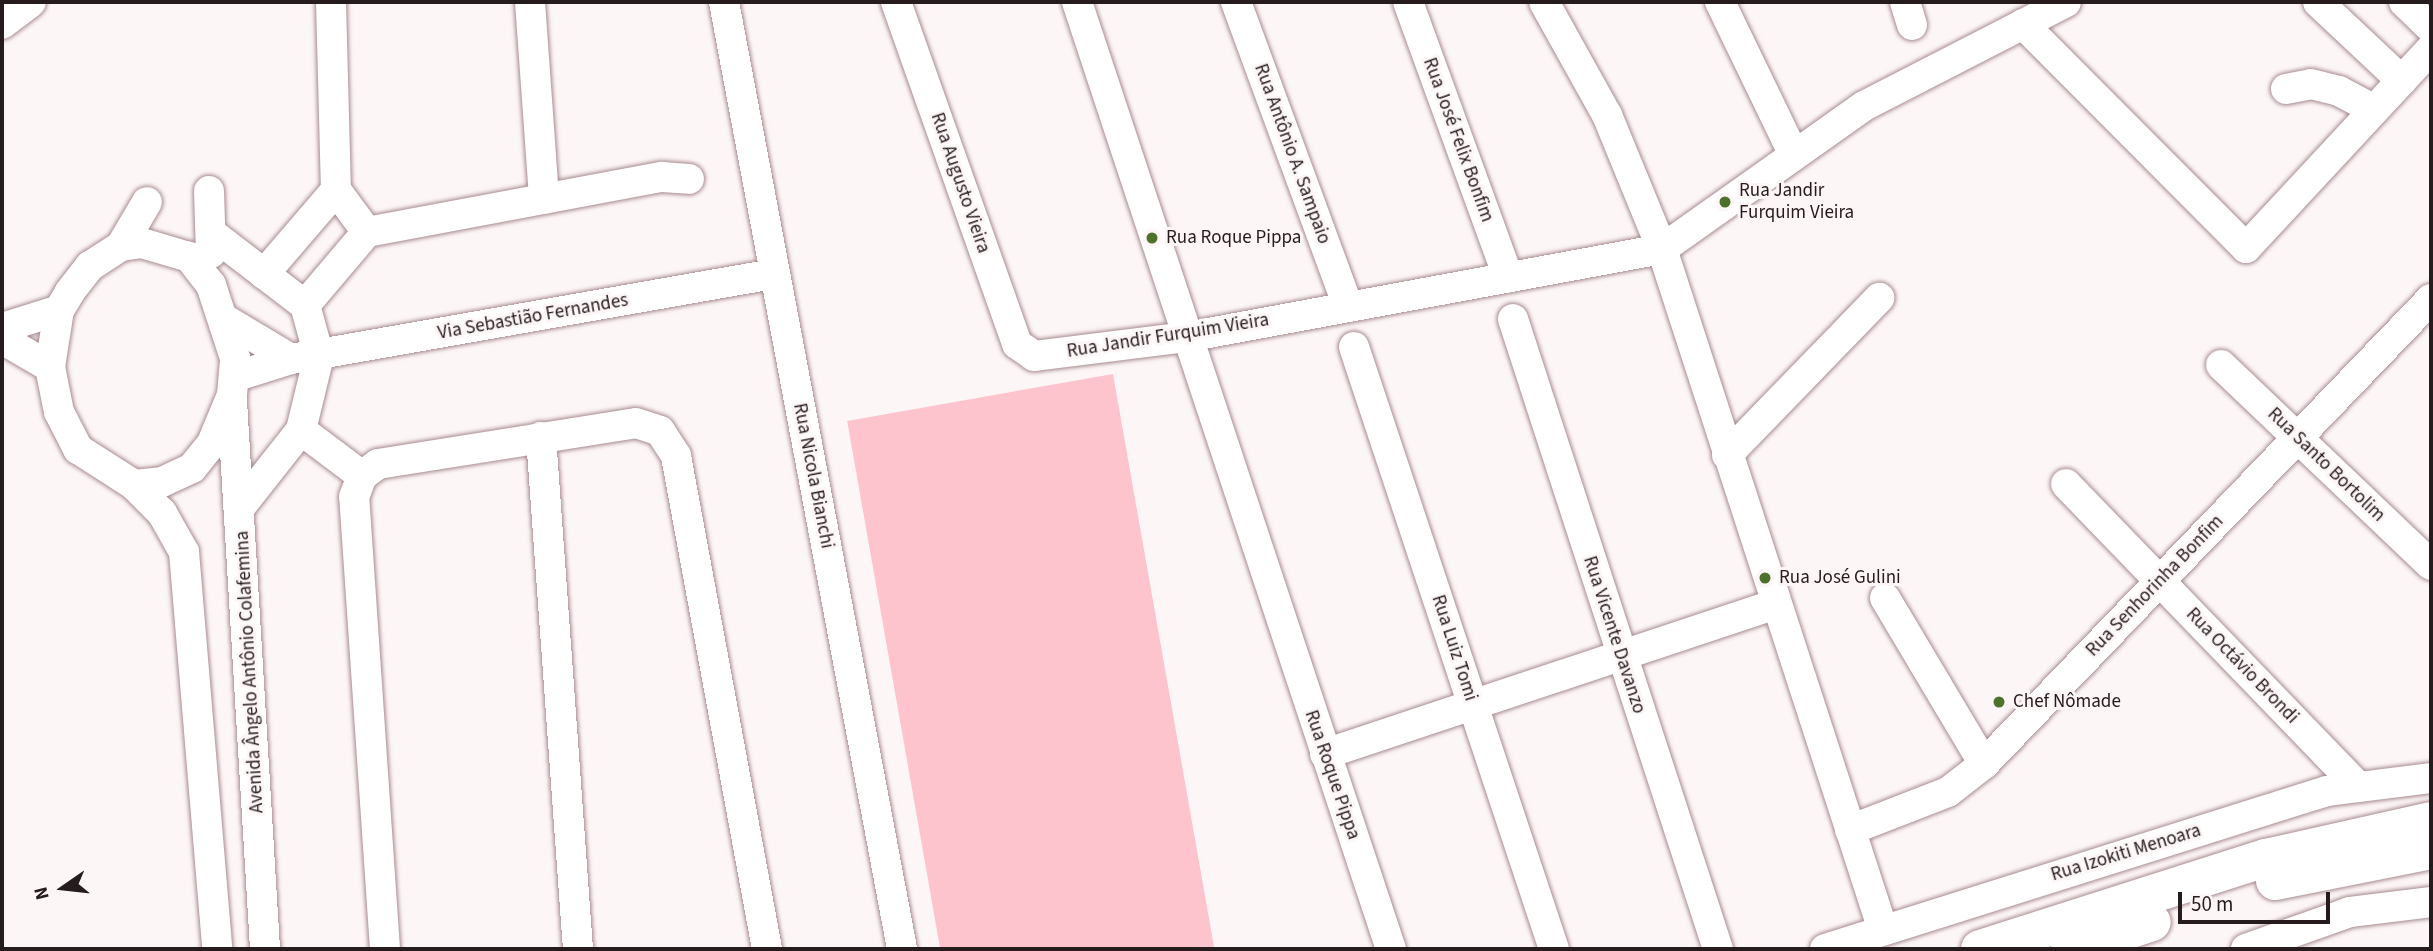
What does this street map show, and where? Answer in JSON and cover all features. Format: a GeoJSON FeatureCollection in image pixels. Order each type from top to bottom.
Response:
{"type":"FeatureCollection","features":[{"type":"Feature","properties":{"kind":"highway"},"geometry":{"type":"LineString","coordinates":[[1980,949],[2266,858],[2431,821]]}},
{"type":"Feature","properties":{"kind":"highway"},"geometry":{"type":"LineString","coordinates":[[2070,949],[2273,882],[2431,850]]}},
{"type":"Feature","properties":{"kind":"street"},"geometry":{"type":"LineString","coordinates":[[2,24],[31,2]]}},
{"type":"Feature","properties":{"kind":"street"},"geometry":{"type":"LineString","coordinates":[[331,2],[336,190],[367,232]]}},
{"type":"Feature","properties":{"kind":"street"},"geometry":{"type":"LineString","coordinates":[[533,2],[544,199]]}},
{"type":"Feature","properties":{"kind":"street","name":"Rua Nicola Bianchi"},"geometry":{"type":"LineString","coordinates":[[724,2],[902,949]]}},
{"type":"Feature","properties":{"kind":"street","name":"Rua Augusto Vieira"},"geometry":{"type":"LineString","coordinates":[[896,2],[1017,344],[1034,356]]}},
{"type":"Feature","properties":{"kind":"street","name":"Rua Roque Pippa"},"geometry":{"type":"LineString","coordinates":[[1077,2],[1391,949]]}},
{"type":"Feature","properties":{"kind":"street","name":"Rua Antônio A. Sampaio"},"geometry":{"type":"LineString","coordinates":[[1236,2],[1348,307]]}},
{"type":"Feature","properties":{"kind":"street","name":"Rua José Felix Bonfim"},"geometry":{"type":"LineString","coordinates":[[1408,2],[1508,277]]}},
{"type":"Feature","properties":{"kind":"street"},"geometry":{"type":"LineString","coordinates":[[1544,2],[1607,115],[1661,249],[1774,605],[1883,930]]}},
{"type":"Feature","properties":{"kind":"street"},"geometry":{"type":"LineString","coordinates":[[1720,2],[1793,153]]}},
{"type":"Feature","properties":{"kind":"street","name":"Rua Jandir Furquim Vieira"},"geometry":{"type":"LineString","coordinates":[[1034,356],[1187,337],[1661,249],[1793,153],[1864,106],[2066,2]]}},
{"type":"Feature","properties":{"kind":"street"},"geometry":{"type":"LineString","coordinates":[[2318,2],[2402,81]]}},
{"type":"Feature","properties":{"kind":"street"},"geometry":{"type":"LineString","coordinates":[[2403,2],[2431,28]]}},
{"type":"Feature","properties":{"kind":"street"},"geometry":{"type":"LineString","coordinates":[[2023,24],[2246,248],[2431,49]]}},
{"type":"Feature","properties":{"kind":"street"},"geometry":{"type":"LineString","coordinates":[[2286,89],[2330,89],[2374,110]]}},
{"type":"Feature","properties":{"kind":"street"},"geometry":{"type":"LineString","coordinates":[[241,506],[301,430],[305,357],[304,305],[367,232],[662,177],[689,179]]}},
{"type":"Feature","properties":{"kind":"street"},"geometry":{"type":"LineString","coordinates":[[264,274],[336,190]]}},
{"type":"Feature","properties":{"kind":"street"},"geometry":{"type":"LineString","coordinates":[[209,191],[212,233],[211,285]]}},
{"type":"Feature","properties":{"kind":"street"},"geometry":{"type":"LineString","coordinates":[[121,246],[147,202]]}},
{"type":"Feature","properties":{"kind":"street"},"geometry":{"type":"LineString","coordinates":[[212,233],[304,305]]}},
{"type":"Feature","properties":{"kind":"street"},"geometry":{"type":"LineString","coordinates":[[134,485],[162,482],[192,468],[212,443],[233,386],[226,320],[211,285],[188,257],[142,243],[121,246],[90,266],[59,310],[50,368],[59,412],[78,449],[134,485],[162,513],[184,552],[217,949]]}},
{"type":"Feature","properties":{"kind":"street","name":"Via Sebastião Fernandes"},"geometry":{"type":"LineString","coordinates":[[233,386],[305,357],[775,274]]}},
{"type":"Feature","properties":{"kind":"street"},"geometry":{"type":"LineString","coordinates":[[1727,455],[1879,298]]}},
{"type":"Feature","properties":{"kind":"street","name":"Rua Senhorinha Bonfim"},"geometry":{"type":"LineString","coordinates":[[1850,830],[1938,797],[1984,764],[2430,301]]}},
{"type":"Feature","properties":{"kind":"street"},"geometry":{"type":"LineString","coordinates":[[2,328],[59,310]]}},
{"type":"Feature","properties":{"kind":"street","name":"Rua Vicente Davanzo"},"geometry":{"type":"LineString","coordinates":[[1513,319],[1718,949]]}},
{"type":"Feature","properties":{"kind":"street"},"geometry":{"type":"LineString","coordinates":[[226,320],[305,357]]}},
{"type":"Feature","properties":{"kind":"street"},"geometry":{"type":"LineString","coordinates":[[2,339],[50,368]]}},
{"type":"Feature","properties":{"kind":"street","name":"Rua Luiz Tomi"},"geometry":{"type":"LineString","coordinates":[[1354,346],[1554,949]]}},
{"type":"Feature","properties":{"kind":"street","name":"Rua Santo Bortolim"},"geometry":{"type":"LineString","coordinates":[[2221,365],[2431,565]]}},
{"type":"Feature","properties":{"kind":"street","name":"Avenida Ângelo Antônio Colafemina"},"geometry":{"type":"LineString","coordinates":[[233,386],[265,949]]}},
{"type":"Feature","properties":{"kind":"street"},"geometry":{"type":"LineString","coordinates":[[384,949],[354,497],[362,476],[378,464],[636,423],[660,431],[676,456],[767,949]]}},
{"type":"Feature","properties":{"kind":"street"},"geometry":{"type":"LineString","coordinates":[[301,430],[362,476]]}},
{"type":"Feature","properties":{"kind":"street"},"geometry":{"type":"LineString","coordinates":[[541,438],[578,949]]}},
{"type":"Feature","properties":{"kind":"street","name":"Rua Octávio Brondi"},"geometry":{"type":"LineString","coordinates":[[2066,484],[2359,787]]}},
{"type":"Feature","properties":{"kind":"street"},"geometry":{"type":"LineString","coordinates":[[1885,598],[1984,764]]}},
{"type":"Feature","properties":{"kind":"street"},"geometry":{"type":"LineString","coordinates":[[1325,754],[1472,702],[1774,605]]}},
{"type":"Feature","properties":{"kind":"street","name":"Rua Izokiti Menoara"},"geometry":{"type":"LineString","coordinates":[[1825,949],[2327,791],[2431,778]]}},
{"type":"Feature","properties":{"kind":"street"},"geometry":{"type":"LineString","coordinates":[[2246,949],[2350,912],[2431,902]]}},
{"type":"Feature","properties":{"kind":"shaded area"},"geometry":{"type":"Polygon","coordinates":[[[1113,374],[1214,949],[940,949],[847,421],[1113,374]]]}},
{"type":"Feature","properties":{"kind":"place","name":"Rua Jandir Furquim Vieira"},"geometry":{"type":"Point","coordinates":[1725,202]}},
{"type":"Feature","properties":{"kind":"place","name":"Rua Roque Pippa"},"geometry":{"type":"Point","coordinates":[1152,238]}},
{"type":"Feature","properties":{"kind":"place","name":"Rua José Gulini"},"geometry":{"type":"Point","coordinates":[1765,578]}},
{"type":"Feature","properties":{"kind":"place","name":"Chef Nômade"},"geometry":{"type":"Point","coordinates":[1999,702]}}]}
